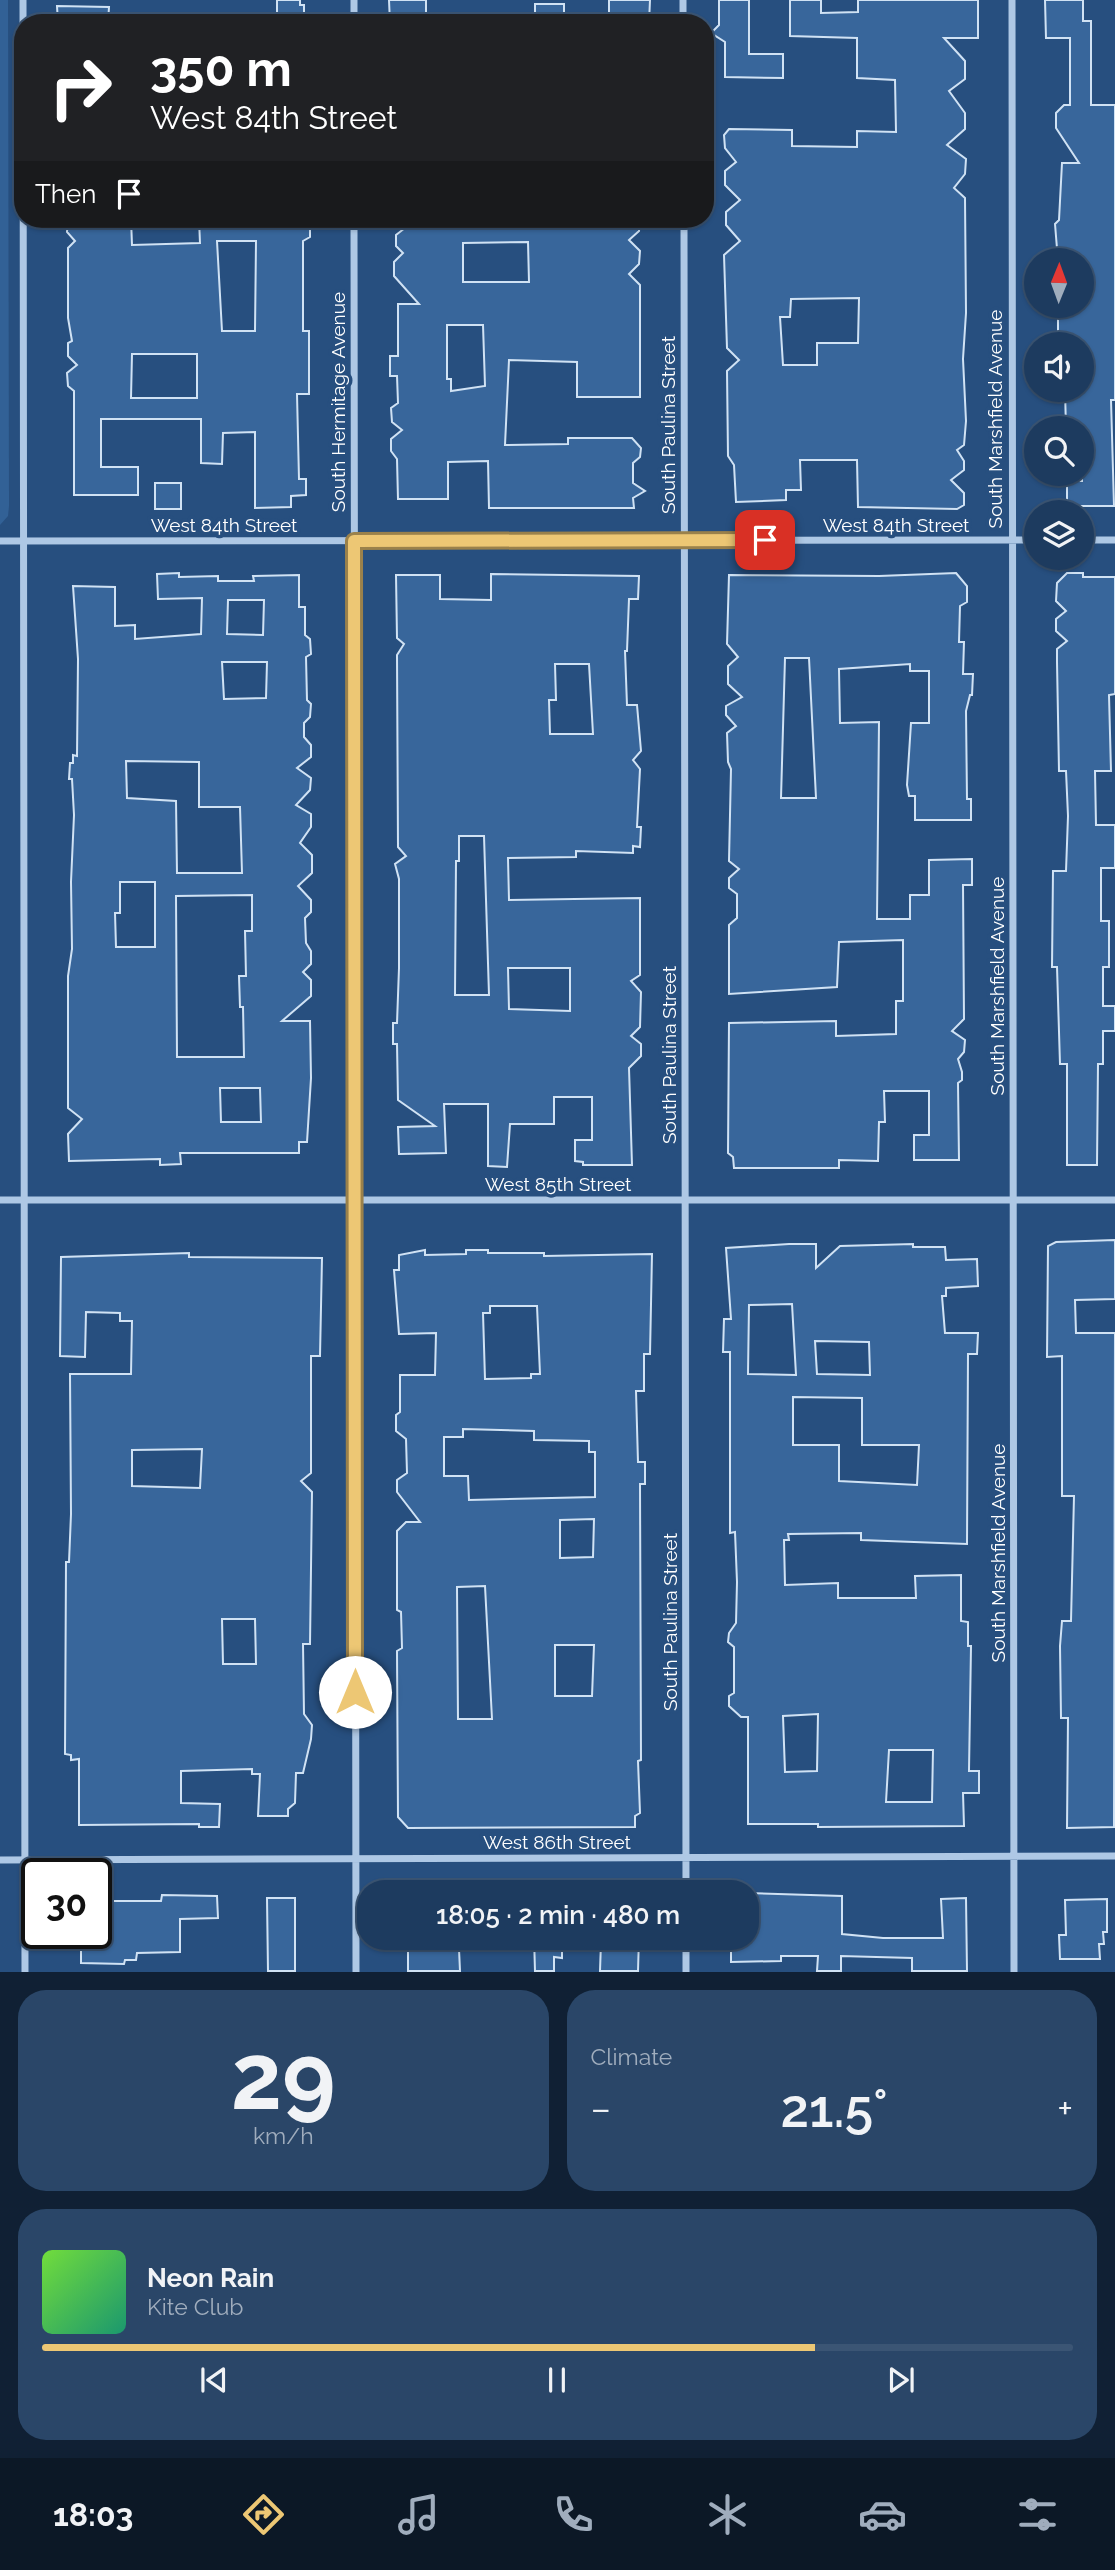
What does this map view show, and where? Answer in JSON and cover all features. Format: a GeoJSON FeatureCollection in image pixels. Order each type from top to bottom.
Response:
{"type":"FeatureCollection","features":[{"type":"Feature","properties":{"kind":"street","name":"South Marshfield Avenue"},"geometry":{"type":"LineString","coordinates":[[1012,0],[1014,1972]]}},
{"type":"Feature","properties":{"kind":"street"},"geometry":{"type":"LineString","coordinates":[[23,228],[24,1858]]}},
{"type":"Feature","properties":{"kind":"street","name":"South Hermitage Avenue"},"geometry":{"type":"LineString","coordinates":[[354,228],[356,1972]]}},
{"type":"Feature","properties":{"kind":"street","name":"South Paulina Street"},"geometry":{"type":"LineString","coordinates":[[684,228],[686,1880]]}},
{"type":"Feature","properties":{"kind":"street","name":"West 84th Street"},"geometry":{"type":"LineString","coordinates":[[0,541],[1024,540]]}},
{"type":"Feature","properties":{"kind":"street"},"geometry":{"type":"LineString","coordinates":[[1094,540],[1115,540]]}},
{"type":"Feature","properties":{"kind":"street","name":"West 85th Street"},"geometry":{"type":"LineString","coordinates":[[0,1200],[1115,1200]]}},
{"type":"Feature","properties":{"kind":"street","name":"West 86th Street"},"geometry":{"type":"LineString","coordinates":[[112,1860],[1115,1856]]}},
{"type":"Feature","properties":{"kind":"street","name":"West 86th Street"},"geometry":{"type":"LineString","coordinates":[[0,1860],[21,1860]]}},
{"type":"Feature","properties":{"kind":"street"},"geometry":{"type":"LineString","coordinates":[[25,1949],[25,1972]]}},
{"type":"Feature","properties":{"kind":"street"},"geometry":{"type":"LineString","coordinates":[[686,1950],[686,1972]]}},
{"type":"Feature","properties":{"kind":"shaded area"},"geometry":{"type":"Polygon","coordinates":[[[0,0],[8,0],[9,506],[8,516],[0,525],[0,0]]]}},
{"type":"Feature","properties":{"kind":"building"},"geometry":{"type":"Polygon","coordinates":[[[277,0],[300,0],[300,5],[304,5],[304,14],[277,14],[277,0]]]}},
{"type":"Feature","properties":{"kind":"building"},"geometry":{"type":"Polygon","coordinates":[[[389,0],[426,0],[426,14],[390,14],[389,0]]]}},
{"type":"Feature","properties":{"kind":"building"},"geometry":{"type":"Polygon","coordinates":[[[609,0],[650,0],[649,14],[609,14],[609,0]]]}},
{"type":"Feature","properties":{"kind":"building"},"geometry":{"type":"Polygon","coordinates":[[[719,0],[749,0],[749,54],[783,54],[783,78],[725,77],[725,42],[714,35],[714,30],[719,25],[719,0]]]}},
{"type":"Feature","properties":{"kind":"building"},"geometry":{"type":"Polygon","coordinates":[[[790,0],[821,0],[821,13],[858,12],[858,0],[978,0],[978,38],[944,38],[965,61],[965,79],[949,91],[965,113],[965,129],[947,145],[966,159],[965,174],[954,188],[965,198],[966,313],[963,359],[966,421],[964,445],[957,450],[964,461],[964,470],[951,480],[964,493],[964,505],[957,509],[858,507],[857,460],[800,460],[801,490],[786,490],[786,500],[736,502],[734,465],[728,456],[727,371],[739,360],[727,348],[724,255],[740,241],[726,225],[726,212],[740,200],[725,185],[725,171],[736,162],[725,148],[724,135],[729,129],[792,130],[792,146],[857,147],[857,131],[896,132],[895,80],[857,78],[857,38],[790,36],[790,0]],[[859,298],[791,299],[790,317],[780,317],[783,365],[817,365],[817,343],[858,343],[859,298]]]}},
{"type":"Feature","properties":{"kind":"building"},"geometry":{"type":"Polygon","coordinates":[[[1045,0],[1083,0],[1083,21],[1091,21],[1091,105],[1115,105],[1115,400],[1111,400],[1114,506],[1094,506],[1094,500],[1067,500],[1067,486],[1094,486],[1094,416],[1066,416],[1065,402],[1094,402],[1094,332],[1058,332],[1058,318],[1094,318],[1094,248],[1057,248],[1055,224],[1059,220],[1062,163],[1079,163],[1056,128],[1056,113],[1064,105],[1070,105],[1070,38],[1046,38],[1045,0]]]}},
{"type":"Feature","properties":{"kind":"building"},"geometry":{"type":"Polygon","coordinates":[[[535,4],[564,4],[564,14],[535,14],[535,4]]]}},
{"type":"Feature","properties":{"kind":"building"},"geometry":{"type":"Polygon","coordinates":[[[57,6],[109,7],[109,14],[57,14],[57,6]]]}},
{"type":"Feature","properties":{"kind":"building"},"geometry":{"type":"Polygon","coordinates":[[[67,228],[131,228],[132,245],[200,243],[199,228],[310,228],[310,237],[303,241],[303,331],[309,331],[309,394],[297,394],[299,479],[306,479],[306,495],[291,496],[291,507],[255,508],[255,432],[223,433],[222,464],[201,463],[201,419],[101,419],[101,467],[138,467],[138,495],[74,495],[74,391],[68,386],[67,373],[77,365],[68,356],[68,343],[72,341],[68,318],[68,248],[75,241],[67,232],[67,228]],[[217,241],[222,331],[255,331],[256,241],[217,241]],[[132,354],[131,398],[197,398],[197,354],[132,354]]]}},
{"type":"Feature","properties":{"kind":"building"},"geometry":{"type":"Polygon","coordinates":[[[405,228],[639,228],[629,240],[640,251],[639,264],[629,274],[640,285],[640,397],[577,397],[577,362],[509,360],[505,445],[568,444],[568,438],[632,438],[641,448],[640,457],[633,463],[633,483],[645,491],[633,498],[634,508],[489,508],[488,461],[448,462],[448,499],[398,499],[397,459],[391,451],[391,439],[402,430],[392,422],[391,408],[398,403],[397,376],[390,376],[390,356],[398,356],[398,304],[419,304],[394,276],[394,262],[403,253],[396,246],[396,235],[405,228]],[[528,242],[463,243],[463,282],[529,282],[528,242]],[[447,325],[447,379],[451,379],[451,391],[485,386],[483,325],[447,325]]]}},
{"type":"Feature","properties":{"kind":"building"},"geometry":{"type":"Polygon","coordinates":[[[155,483],[181,483],[181,509],[155,509],[155,483]]]}},
{"type":"Feature","properties":{"kind":"building"},"geometry":{"type":"Polygon","coordinates":[[[179,573],[179,577],[218,576],[218,581],[254,581],[253,576],[299,575],[299,607],[305,607],[305,635],[310,639],[311,654],[306,657],[307,700],[311,704],[310,717],[304,723],[304,737],[311,745],[311,757],[297,768],[311,778],[310,790],[296,805],[311,814],[311,827],[300,843],[312,855],[312,873],[298,886],[311,900],[311,912],[305,918],[306,943],[311,951],[311,964],[303,972],[311,980],[311,996],[282,1021],[310,1021],[311,1078],[307,1142],[299,1142],[299,1153],[180,1153],[181,1164],[160,1165],[160,1159],[69,1161],[68,1134],[82,1119],[68,1108],[68,976],[72,949],[74,815],[72,779],[69,779],[70,763],[73,763],[73,755],[77,756],[78,659],[73,586],[115,587],[115,626],[135,625],[135,639],[201,634],[202,598],[158,599],[157,574],[179,573]],[[228,600],[227,634],[263,635],[264,600],[228,600]],[[222,662],[224,699],[266,698],[267,662],[222,662]],[[126,761],[127,798],[176,801],[177,873],[242,873],[240,807],[199,807],[199,762],[126,761]],[[120,882],[120,913],[115,913],[116,947],[155,947],[155,882],[120,882]],[[252,895],[176,896],[177,1057],[244,1057],[239,976],[246,976],[245,931],[252,931],[252,895]],[[220,1088],[221,1122],[261,1122],[260,1088],[220,1088]]]}},
{"type":"Feature","properties":{"kind":"building"},"geometry":{"type":"Polygon","coordinates":[[[956,573],[967,586],[967,602],[960,606],[959,642],[964,642],[963,674],[973,674],[972,695],[966,711],[967,799],[971,799],[971,820],[915,820],[915,796],[909,796],[907,785],[911,723],[929,723],[929,671],[910,671],[910,664],[839,669],[840,723],[879,722],[877,919],[910,919],[910,895],[929,895],[929,860],[972,859],[972,885],[963,885],[964,1019],[952,1031],[965,1040],[964,1052],[958,1059],[962,1072],[962,1080],[958,1083],[959,1160],[914,1160],[914,1135],[929,1135],[929,1091],[884,1091],[885,1122],[879,1122],[878,1161],[839,1160],[839,1168],[734,1168],[733,1157],[728,1153],[729,1023],[836,1021],[836,1036],[896,1034],[896,1001],[903,1001],[903,940],[839,942],[837,987],[729,994],[729,925],[737,918],[737,894],[729,888],[729,878],[739,869],[729,861],[731,769],[728,762],[727,733],[736,726],[726,715],[726,706],[742,697],[728,684],[728,666],[738,657],[727,644],[729,575],[879,576],[956,573]],[[785,658],[781,798],[816,798],[809,658],[785,658]]]}},
{"type":"Feature","properties":{"kind":"building"},"geometry":{"type":"Polygon","coordinates":[[[1067,573],[1083,573],[1083,577],[1115,577],[1115,694],[1109,695],[1111,771],[1095,771],[1096,825],[1115,825],[1115,868],[1101,868],[1101,921],[1109,921],[1109,967],[1103,967],[1103,1006],[1115,1006],[1115,1031],[1103,1031],[1103,1064],[1098,1064],[1097,1165],[1067,1165],[1067,1064],[1060,1064],[1057,967],[1052,967],[1053,871],[1066,871],[1068,816],[1066,771],[1059,771],[1057,649],[1067,641],[1056,631],[1056,619],[1066,611],[1056,601],[1057,583],[1067,573]]]}},
{"type":"Feature","properties":{"kind":"building"},"geometry":{"type":"Polygon","coordinates":[[[491,574],[639,576],[638,599],[629,599],[625,651],[627,705],[637,705],[641,751],[633,760],[640,769],[637,827],[641,827],[640,847],[633,846],[633,853],[576,851],[576,857],[508,858],[509,900],[640,898],[640,975],[631,981],[641,992],[640,1027],[631,1036],[641,1044],[641,1056],[629,1068],[632,1165],[583,1165],[583,1162],[575,1161],[575,1140],[592,1140],[592,1097],[554,1097],[554,1124],[510,1124],[507,1167],[488,1166],[488,1104],[444,1104],[446,1153],[399,1154],[398,1127],[435,1126],[398,1100],[397,1044],[393,1044],[393,1023],[397,1023],[399,968],[399,879],[395,864],[406,856],[398,847],[397,655],[404,644],[397,638],[396,575],[440,575],[440,599],[491,600],[491,574]],[[555,664],[556,700],[549,700],[550,734],[593,734],[589,664],[555,664]],[[459,836],[459,861],[456,861],[455,995],[489,995],[484,836],[459,836]],[[508,968],[509,1009],[570,1011],[570,968],[508,968]]]}},
{"type":"Feature","properties":{"kind":"building"},"geometry":{"type":"Polygon","coordinates":[[[1115,1240],[1115,1299],[1075,1300],[1076,1333],[1115,1333],[1114,1827],[1067,1828],[1068,1718],[1061,1718],[1060,1646],[1062,1621],[1071,1621],[1074,1496],[1062,1496],[1062,1356],[1047,1357],[1048,1246],[1056,1242],[1115,1240]]]}},
{"type":"Feature","properties":{"kind":"building"},"geometry":{"type":"Polygon","coordinates":[[[816,1244],[816,1268],[840,1246],[913,1244],[913,1247],[945,1247],[946,1260],[977,1259],[978,1286],[946,1288],[946,1296],[942,1296],[945,1333],[978,1333],[977,1354],[968,1354],[967,1544],[861,1540],[861,1533],[788,1534],[789,1540],[784,1540],[785,1585],[838,1583],[838,1598],[916,1598],[915,1576],[961,1575],[961,1621],[968,1622],[968,1646],[971,1646],[969,1771],[979,1771],[979,1793],[963,1793],[964,1826],[818,1827],[818,1824],[748,1824],[748,1717],[741,1717],[729,1706],[729,1696],[734,1693],[734,1647],[728,1642],[729,1633],[736,1623],[737,1582],[735,1532],[730,1533],[730,1352],[723,1352],[724,1319],[731,1319],[726,1248],[816,1244]],[[792,1304],[749,1305],[748,1374],[796,1375],[792,1304]],[[815,1341],[817,1374],[870,1375],[869,1342],[815,1341]],[[793,1397],[793,1445],[839,1445],[839,1481],[917,1485],[919,1445],[862,1445],[862,1398],[793,1397]],[[818,1714],[783,1716],[785,1772],[817,1771],[818,1714]],[[889,1750],[886,1802],[932,1802],[933,1750],[889,1750]]]}},
{"type":"Feature","properties":{"kind":"building"},"geometry":{"type":"Polygon","coordinates":[[[425,1250],[425,1255],[466,1254],[466,1250],[488,1250],[488,1253],[544,1253],[544,1256],[652,1254],[650,1354],[644,1354],[644,1391],[636,1391],[638,1462],[645,1462],[645,1484],[640,1484],[641,1760],[638,1761],[640,1813],[635,1816],[635,1827],[408,1828],[398,1817],[397,1651],[402,1648],[401,1612],[397,1610],[397,1531],[406,1522],[420,1522],[397,1492],[397,1480],[407,1473],[406,1439],[396,1431],[396,1415],[400,1412],[400,1375],[435,1375],[436,1333],[399,1334],[394,1270],[399,1270],[399,1255],[425,1250]],[[490,1306],[490,1313],[483,1313],[485,1379],[531,1378],[531,1374],[540,1374],[537,1306],[490,1306]],[[463,1429],[463,1437],[444,1437],[444,1476],[468,1476],[469,1500],[595,1497],[595,1452],[589,1452],[589,1441],[534,1440],[534,1431],[463,1429]],[[594,1519],[560,1520],[560,1558],[593,1557],[594,1519]],[[485,1586],[457,1587],[458,1719],[492,1719],[485,1586]],[[555,1645],[555,1696],[592,1696],[594,1645],[555,1645]]]}},
{"type":"Feature","properties":{"kind":"building"},"geometry":{"type":"Polygon","coordinates":[[[189,1253],[189,1257],[322,1258],[320,1356],[311,1356],[311,1473],[301,1481],[312,1492],[310,1644],[303,1644],[304,1714],[312,1725],[303,1773],[296,1773],[295,1803],[288,1809],[288,1816],[258,1816],[260,1774],[252,1774],[252,1769],[181,1771],[181,1803],[220,1804],[219,1827],[199,1827],[199,1824],[79,1825],[79,1759],[71,1760],[71,1755],[65,1754],[66,1562],[69,1562],[71,1514],[70,1374],[131,1374],[132,1321],[120,1321],[120,1313],[86,1312],[85,1357],[60,1356],[61,1257],[189,1253]],[[202,1449],[132,1450],[132,1486],[200,1488],[202,1449]],[[222,1619],[223,1664],[256,1664],[255,1619],[222,1619]]]}},
{"type":"Feature","properties":{"kind":"building"},"geometry":{"type":"Polygon","coordinates":[[[759,1893],[842,1896],[842,1934],[883,1938],[943,1938],[941,1899],[966,1898],[967,1971],[912,1971],[912,1958],[841,1956],[841,1971],[817,1971],[818,1956],[781,1956],[781,1961],[731,1962],[731,1950],[759,1950],[759,1893]]]}},
{"type":"Feature","properties":{"kind":"building"},"geometry":{"type":"Polygon","coordinates":[[[162,1895],[217,1896],[218,1918],[180,1919],[180,1952],[137,1953],[136,1960],[125,1960],[124,1964],[81,1963],[81,1949],[112,1949],[112,1901],[161,1901],[162,1895]]]}},
{"type":"Feature","properties":{"kind":"building"},"geometry":{"type":"Polygon","coordinates":[[[267,1898],[295,1898],[295,1971],[268,1971],[267,1898]]]}},
{"type":"Feature","properties":{"kind":"building"},"geometry":{"type":"Polygon","coordinates":[[[1107,1899],[1107,1932],[1103,1932],[1104,1944],[1099,1944],[1100,1959],[1060,1959],[1059,1935],[1066,1935],[1065,1900],[1107,1899]]]}},
{"type":"Feature","properties":{"kind":"building"},"geometry":{"type":"Polygon","coordinates":[[[459,1950],[460,1971],[408,1971],[408,1951],[459,1950]]]}},
{"type":"Feature","properties":{"kind":"building"},"geometry":{"type":"Polygon","coordinates":[[[534,1950],[562,1950],[562,1958],[554,1957],[554,1971],[535,1971],[534,1950]]]}},
{"type":"Feature","properties":{"kind":"building"},"geometry":{"type":"Polygon","coordinates":[[[601,1950],[639,1950],[638,1971],[600,1971],[601,1950]]]}},
{"type":"Feature","properties":{"kind":"route"},"geometry":{"type":"LineString","coordinates":[[355,1692],[354,541],[765,540]]}}]}
